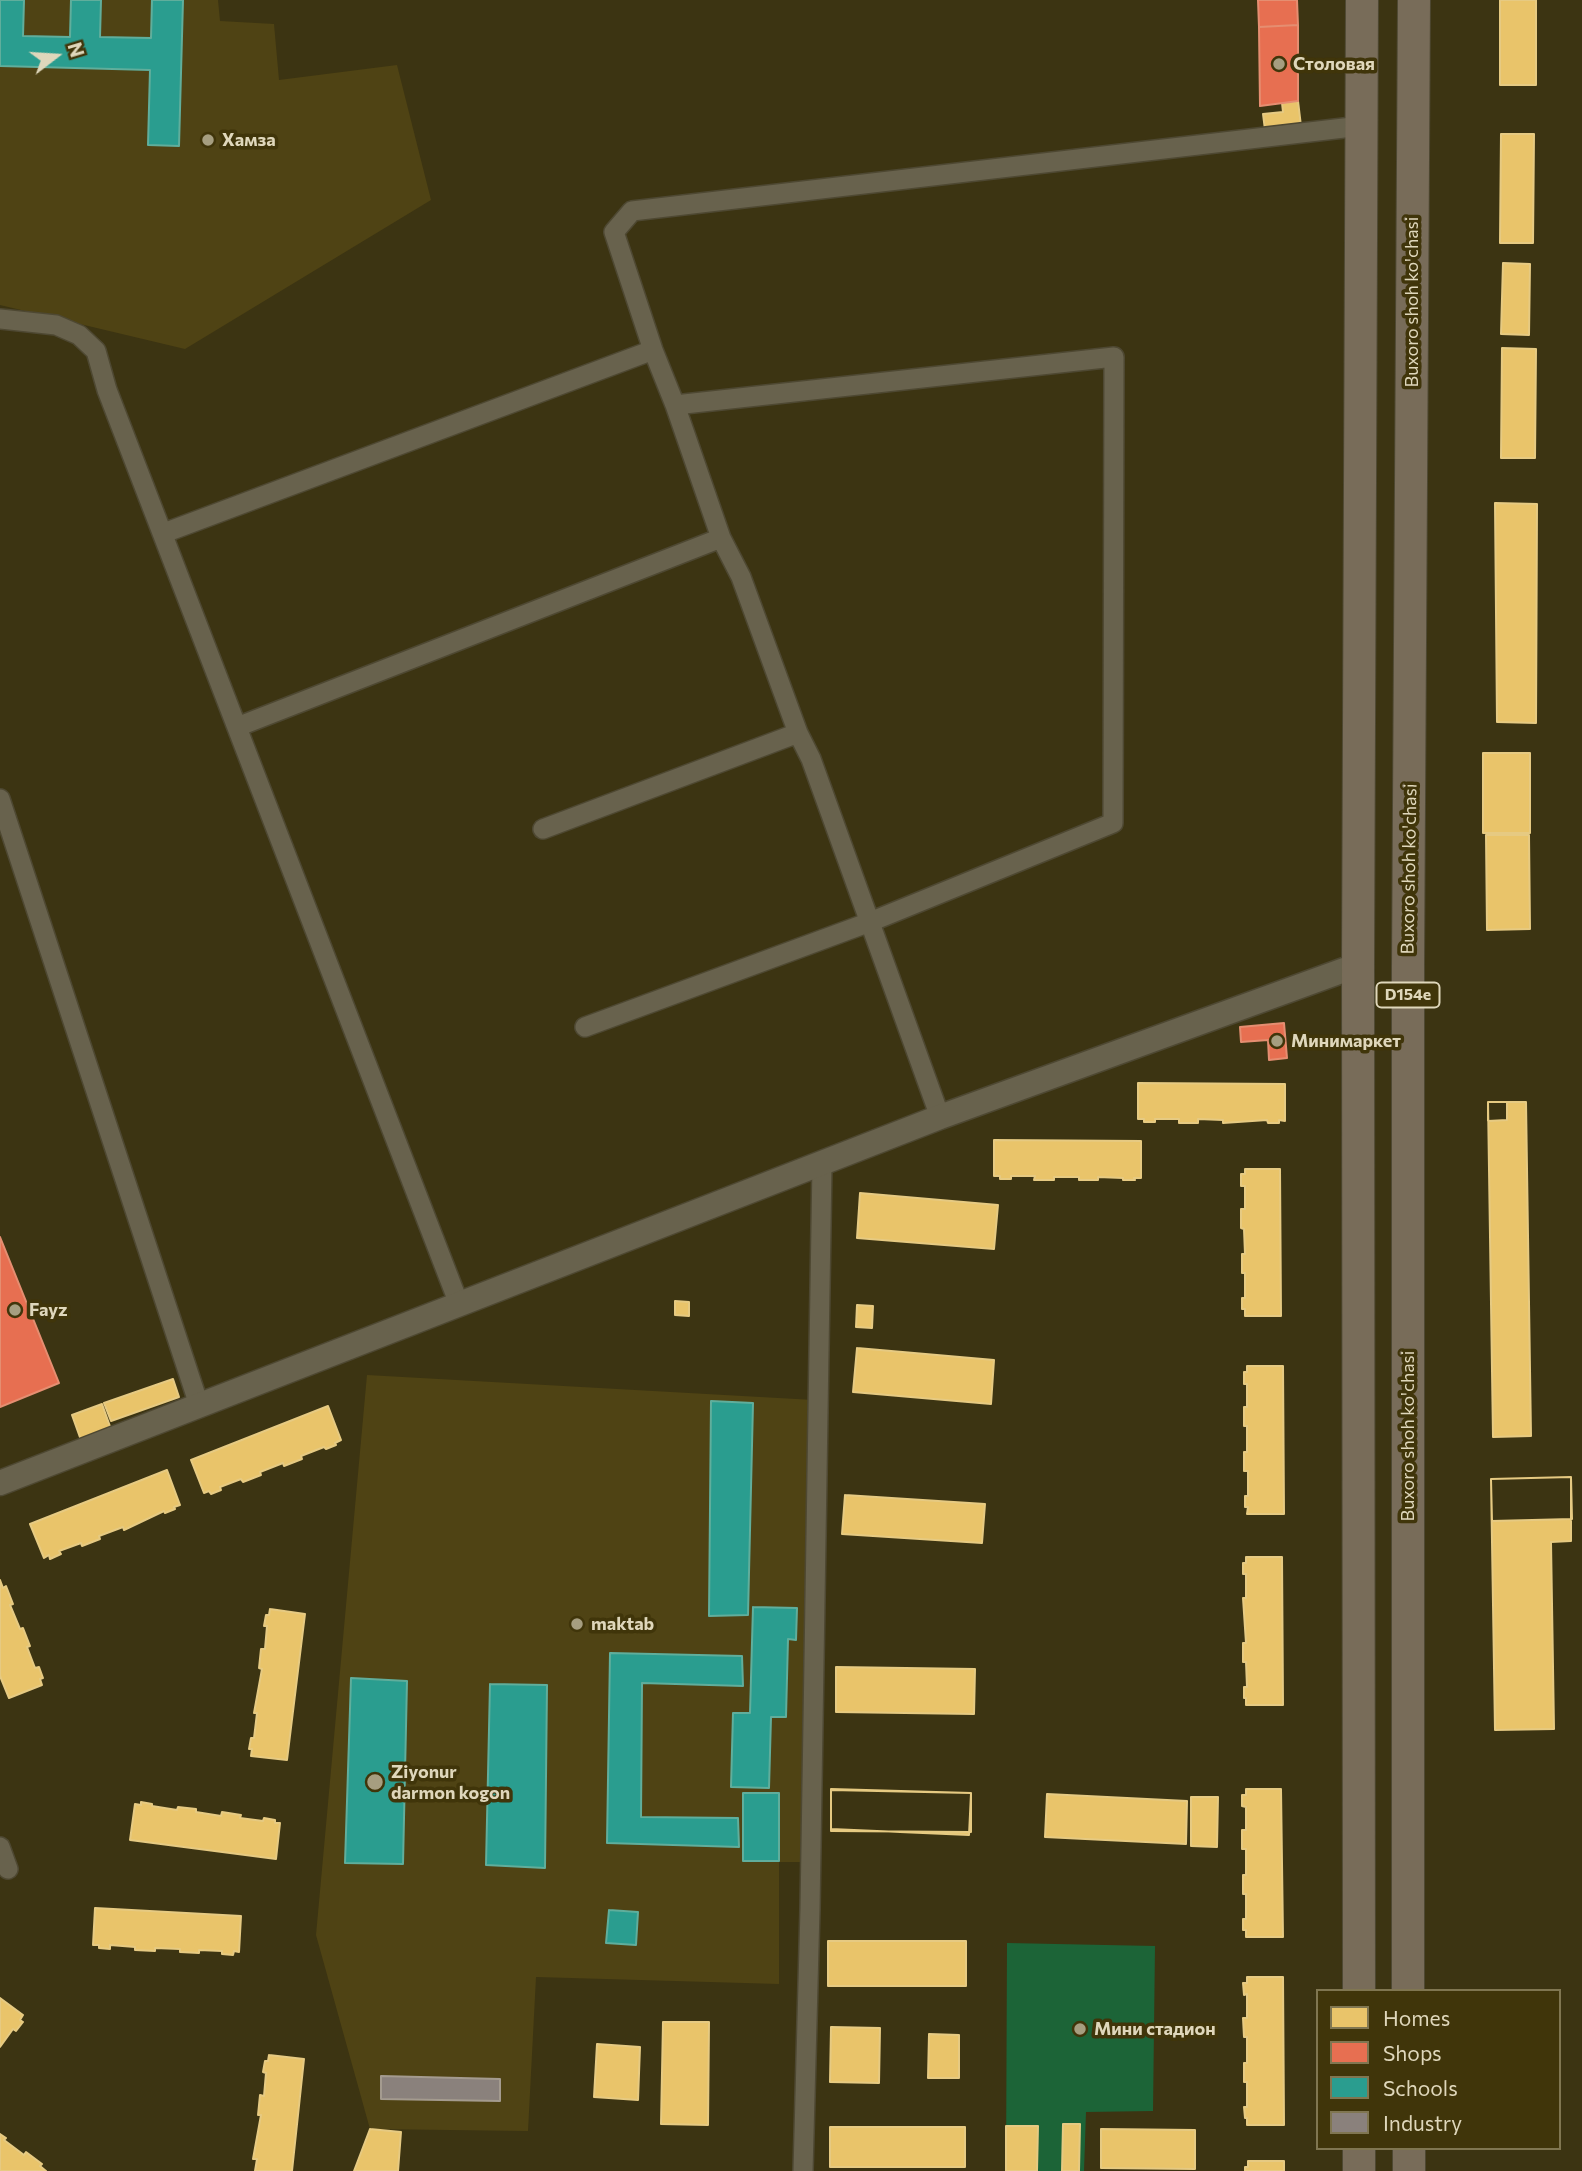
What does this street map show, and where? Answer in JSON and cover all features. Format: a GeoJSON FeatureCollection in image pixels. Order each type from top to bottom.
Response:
{"type":"FeatureCollection","features":[{"type":"Feature","properties":{"kind":"main road","name":"D154e"},"geometry":{"type":"LineString","coordinates":[[1359,1989],[1358,965],[1362,0]]}},
{"type":"Feature","properties":{"kind":"main road","name":"Buxoro shoh ko'chasi"},"geometry":{"type":"LineString","coordinates":[[1409,1989],[1408,953],[1414,0]]}},
{"type":"Feature","properties":{"kind":"main road"},"geometry":{"type":"LineString","coordinates":[[1359,2150],[1359,2171]]}},
{"type":"Feature","properties":{"kind":"main road"},"geometry":{"type":"LineString","coordinates":[[1409,2150],[1409,2171]]}},
{"type":"Feature","properties":{"kind":"street"},"geometry":{"type":"LineString","coordinates":[[940,1117],[811,759],[798,733],[741,577],[721,538],[614,233],[632,211],[1360,126]]}},
{"type":"Feature","properties":{"kind":"street"},"geometry":{"type":"LineString","coordinates":[[0,319],[56,325],[79,335],[96,351],[107,390],[459,1304]]}},
{"type":"Feature","properties":{"kind":"street"},"geometry":{"type":"LineString","coordinates":[[164,533],[653,350]]}},
{"type":"Feature","properties":{"kind":"street"},"geometry":{"type":"LineString","coordinates":[[585,1027],[870,922],[1113,823],[1114,356],[675,405]]}},
{"type":"Feature","properties":{"kind":"street"},"geometry":{"type":"LineString","coordinates":[[237,727],[721,538]]}},
{"type":"Feature","properties":{"kind":"street"},"geometry":{"type":"LineString","coordinates":[[543,829],[798,733]]}},
{"type":"Feature","properties":{"kind":"street"},"geometry":{"type":"LineString","coordinates":[[0,799],[199,1405]]}},
{"type":"Feature","properties":{"kind":"street"},"geometry":{"type":"LineString","coordinates":[[0,1483],[940,1117],[1358,965]]}},
{"type":"Feature","properties":{"kind":"street"},"geometry":{"type":"LineString","coordinates":[[803,2171],[822,1164]]}},
{"type":"Feature","properties":{"kind":"street"},"geometry":{"type":"LineString","coordinates":[[0,1847],[8,1869]]}},
{"type":"Feature","properties":{"kind":"shaded area","name":"Хамза"},"geometry":{"type":"Polygon","coordinates":[[[0,0],[218,0],[220,21],[274,24],[279,80],[397,65],[431,200],[185,349],[0,305],[0,0]]]}},
{"type":"Feature","properties":{"kind":"shaded area","name":"maktab"},"geometry":{"type":"Polygon","coordinates":[[[367,1375],[814,1400],[804,1862],[779,1862],[779,1984],[536,1977],[528,2131],[370,2129],[316,1935],[367,1375]]]}},
{"type":"Feature","properties":{"kind":"green space","name":"Мини стадион"},"geometry":{"type":"Polygon","coordinates":[[[1007,1943],[1155,1946],[1153,2111],[1086,2112],[1084,2171],[1006,2171],[1007,1943]]]}},
{"type":"Feature","properties":{"kind":"building: Homes"},"geometry":{"type":"Polygon","coordinates":[[[1500,0],[1536,0],[1536,85],[1500,85],[1500,0]]]}},
{"type":"Feature","properties":{"kind":"building: Homes"},"geometry":{"type":"Polygon","coordinates":[[[1298,101],[1301,126],[1265,130],[1263,114],[1283,112],[1282,103],[1298,101]]]}},
{"type":"Feature","properties":{"kind":"building: Homes"},"geometry":{"type":"Polygon","coordinates":[[[1501,134],[1534,134],[1533,243],[1500,243],[1501,134]]]}},
{"type":"Feature","properties":{"kind":"building: Homes"},"geometry":{"type":"Polygon","coordinates":[[[1503,263],[1530,264],[1529,335],[1501,334],[1503,263]]]}},
{"type":"Feature","properties":{"kind":"building: Homes"},"geometry":{"type":"Polygon","coordinates":[[[1502,348],[1536,349],[1535,458],[1501,458],[1502,348]]]}},
{"type":"Feature","properties":{"kind":"building: Homes"},"geometry":{"type":"Polygon","coordinates":[[[1495,503],[1537,504],[1536,723],[1497,722],[1495,503]]]}},
{"type":"Feature","properties":{"kind":"building: Homes"},"geometry":{"type":"Polygon","coordinates":[[[1483,753],[1530,753],[1530,833],[1483,833],[1483,753]]]}},
{"type":"Feature","properties":{"kind":"building: Homes"},"geometry":{"type":"Polygon","coordinates":[[[1486,835],[1529,835],[1530,929],[1487,930],[1486,835]]]}},
{"type":"Feature","properties":{"kind":"building: Homes"},"geometry":{"type":"Polygon","coordinates":[[[1138,1083],[1285,1084],[1285,1121],[1223,1123],[1223,1120],[1198,1119],[1198,1123],[1179,1123],[1179,1119],[1155,1119],[1155,1122],[1144,1122],[1144,1119],[1138,1119],[1138,1083]]]}},
{"type":"Feature","properties":{"kind":"building: Homes"},"geometry":{"type":"Polygon","coordinates":[[[1488,1102],[1526,1102],[1531,1436],[1493,1437],[1488,1102]]]}},
{"type":"Feature","properties":{"kind":"building: Homes"},"geometry":{"type":"Polygon","coordinates":[[[1488,1102],[1507,1102],[1507,1120],[1488,1121],[1488,1102]]]}},
{"type":"Feature","properties":{"kind":"building: Homes"},"geometry":{"type":"Polygon","coordinates":[[[994,1140],[1141,1141],[1141,1178],[1123,1180],[1098,1177],[1098,1180],[1079,1180],[1079,1177],[1054,1177],[1054,1180],[1034,1180],[1035,1176],[1011,1176],[1011,1179],[1000,1179],[1000,1176],[994,1176],[994,1140]]]}},
{"type":"Feature","properties":{"kind":"building: Homes"},"geometry":{"type":"Polygon","coordinates":[[[1245,1169],[1280,1169],[1281,1316],[1245,1316],[1245,1309],[1242,1309],[1245,1273],[1242,1273],[1242,1254],[1245,1254],[1241,1209],[1245,1209],[1245,1186],[1241,1186],[1241,1174],[1245,1174],[1245,1169]]]}},
{"type":"Feature","properties":{"kind":"building: Homes"},"geometry":{"type":"Polygon","coordinates":[[[860,1193],[998,1205],[994,1249],[857,1238],[860,1193]]]}},
{"type":"Feature","properties":{"kind":"building: Homes"},"geometry":{"type":"Polygon","coordinates":[[[675,1301],[689,1302],[689,1316],[675,1315],[675,1301]]]}},
{"type":"Feature","properties":{"kind":"building: Homes"},"geometry":{"type":"Polygon","coordinates":[[[857,1305],[873,1306],[872,1328],[856,1327],[857,1305]]]}},
{"type":"Feature","properties":{"kind":"building: Homes"},"geometry":{"type":"Polygon","coordinates":[[[857,1348],[994,1360],[991,1404],[853,1392],[857,1348]]]}},
{"type":"Feature","properties":{"kind":"building: Homes"},"geometry":{"type":"Polygon","coordinates":[[[1247,1366],[1283,1366],[1284,1514],[1247,1514],[1248,1507],[1245,1507],[1248,1471],[1244,1471],[1244,1452],[1247,1452],[1244,1407],[1247,1407],[1247,1384],[1244,1384],[1244,1372],[1247,1372],[1247,1366]]]}},
{"type":"Feature","properties":{"kind":"building: Homes"},"geometry":{"type":"Polygon","coordinates":[[[173,1379],[179,1397],[111,1421],[104,1403],[173,1379]]]}},
{"type":"Feature","properties":{"kind":"building: Homes"},"geometry":{"type":"Polygon","coordinates":[[[102,1404],[112,1432],[82,1443],[72,1415],[102,1404]]]}},
{"type":"Feature","properties":{"kind":"building: Homes"},"geometry":{"type":"Polygon","coordinates":[[[328,1406],[341,1440],[335,1443],[336,1445],[301,1456],[302,1459],[284,1466],[283,1463],[260,1472],[261,1475],[243,1482],[241,1479],[220,1487],[221,1490],[211,1494],[209,1491],[204,1493],[191,1460],[328,1406]]]}},
{"type":"Feature","properties":{"kind":"building: Homes"},"geometry":{"type":"Polygon","coordinates":[[[167,1470],[180,1505],[174,1507],[175,1509],[165,1513],[164,1511],[124,1530],[123,1527],[99,1536],[100,1539],[82,1546],[81,1543],[59,1551],[61,1554],[50,1559],[49,1555],[44,1558],[30,1524],[167,1470]]]}},
{"type":"Feature","properties":{"kind":"building: Homes"},"geometry":{"type":"Polygon","coordinates":[[[1571,1477],[1571,1541],[1551,1542],[1554,1729],[1495,1730],[1491,1479],[1571,1477]]]}},
{"type":"Feature","properties":{"kind":"building: Homes"},"geometry":{"type":"Polygon","coordinates":[[[1571,1477],[1572,1519],[1492,1521],[1491,1479],[1571,1477]]]}},
{"type":"Feature","properties":{"kind":"building: Homes"},"geometry":{"type":"Polygon","coordinates":[[[845,1495],[985,1504],[982,1543],[842,1534],[845,1495]]]}},
{"type":"Feature","properties":{"kind":"building: Homes"},"geometry":{"type":"Polygon","coordinates":[[[1246,1557],[1282,1557],[1283,1705],[1246,1705],[1244,1698],[1244,1687],[1247,1687],[1246,1662],[1243,1662],[1243,1643],[1246,1643],[1243,1598],[1246,1598],[1246,1574],[1243,1574],[1243,1563],[1246,1563],[1246,1557]]]}},
{"type":"Feature","properties":{"kind":"building: Homes"},"geometry":{"type":"Polygon","coordinates":[[[0,1580],[3,1588],[6,1586],[20,1629],[23,1628],[35,1668],[39,1667],[43,1678],[40,1679],[42,1685],[9,1698],[0,1676],[0,1580]]]}},
{"type":"Feature","properties":{"kind":"building: Homes"},"geometry":{"type":"Polygon","coordinates":[[[270,1609],[305,1614],[287,1760],[251,1756],[252,1749],[249,1749],[251,1738],[254,1738],[257,1713],[254,1713],[262,1669],[259,1668],[261,1649],[265,1649],[267,1626],[264,1626],[270,1609]]]}},
{"type":"Feature","properties":{"kind":"building: Homes"},"geometry":{"type":"Polygon","coordinates":[[[836,1667],[975,1669],[974,1714],[836,1712],[836,1667]]]}},
{"type":"Feature","properties":{"kind":"building: Homes"},"geometry":{"type":"Polygon","coordinates":[[[831,1789],[971,1793],[969,1835],[831,1829],[831,1789]]]}},
{"type":"Feature","properties":{"kind":"building: Homes"},"geometry":{"type":"Polygon","coordinates":[[[1246,1789],[1281,1789],[1283,1937],[1246,1937],[1246,1930],[1243,1930],[1243,1919],[1246,1919],[1243,1875],[1246,1875],[1246,1849],[1242,1849],[1242,1830],[1246,1830],[1246,1807],[1242,1806],[1242,1795],[1246,1795],[1246,1789]]]}},
{"type":"Feature","properties":{"kind":"building: Homes"},"geometry":{"type":"Polygon","coordinates":[[[831,1790],[971,1793],[971,1832],[831,1831],[831,1790]]]}},
{"type":"Feature","properties":{"kind":"building: Homes"},"geometry":{"type":"Polygon","coordinates":[[[1047,1794],[1187,1801],[1186,1844],[1045,1837],[1047,1794]]]}},
{"type":"Feature","properties":{"kind":"building: Homes"},"geometry":{"type":"Polygon","coordinates":[[[1191,1797],[1218,1797],[1217,1847],[1191,1846],[1191,1797]]]}},
{"type":"Feature","properties":{"kind":"building: Homes"},"geometry":{"type":"Polygon","coordinates":[[[141,1802],[177,1810],[178,1807],[196,1809],[196,1812],[221,1816],[222,1812],[241,1815],[240,1818],[275,1820],[275,1823],[280,1823],[276,1859],[130,1840],[135,1804],[141,1805],[141,1802]]]}},
{"type":"Feature","properties":{"kind":"building: Homes"},"geometry":{"type":"Polygon","coordinates":[[[95,1908],[241,1916],[239,1952],[234,1951],[233,1955],[222,1954],[222,1951],[199,1950],[199,1953],[180,1952],[180,1949],[135,1950],[135,1947],[110,1945],[110,1949],[99,1948],[99,1945],[93,1945],[95,1908]]]}},
{"type":"Feature","properties":{"kind":"building: Homes"},"geometry":{"type":"Polygon","coordinates":[[[828,1941],[966,1941],[966,1986],[828,1986],[828,1941]]]}},
{"type":"Feature","properties":{"kind":"building: Homes"},"geometry":{"type":"Polygon","coordinates":[[[1247,1977],[1283,1977],[1284,2125],[1247,2125],[1245,2118],[1247,2082],[1244,2082],[1244,2063],[1247,2063],[1247,2037],[1244,2037],[1243,2018],[1247,2018],[1247,1994],[1244,1995],[1243,1983],[1247,1983],[1247,1977]]]}},
{"type":"Feature","properties":{"kind":"building: Homes"},"geometry":{"type":"Polygon","coordinates":[[[0,1998],[23,2015],[20,2020],[23,2022],[16,2031],[13,2029],[0,2047],[0,1998]]]}},
{"type":"Feature","properties":{"kind":"building: Homes"},"geometry":{"type":"Polygon","coordinates":[[[663,2022],[709,2022],[708,2125],[661,2124],[663,2022]]]}},
{"type":"Feature","properties":{"kind":"building: Homes"},"geometry":{"type":"Polygon","coordinates":[[[831,2027],[880,2028],[879,2083],[830,2082],[831,2027]]]}},
{"type":"Feature","properties":{"kind":"building: Homes"},"geometry":{"type":"Polygon","coordinates":[[[929,2034],[959,2035],[959,2078],[928,2078],[929,2034]]]}},
{"type":"Feature","properties":{"kind":"building: Homes"},"geometry":{"type":"Polygon","coordinates":[[[597,2044],[640,2047],[638,2100],[594,2097],[597,2044]]]}},
{"type":"Feature","properties":{"kind":"building: Homes"},"geometry":{"type":"Polygon","coordinates":[[[269,2055],[304,2059],[292,2171],[255,2171],[257,2159],[253,2159],[261,2115],[258,2115],[260,2095],[264,2096],[266,2073],[263,2072],[269,2055]]]}},
{"type":"Feature","properties":{"kind":"building: Homes"},"geometry":{"type":"Polygon","coordinates":[[[1063,2124],[1080,2124],[1079,2171],[1062,2171],[1063,2124]]]}},
{"type":"Feature","properties":{"kind":"building: Homes"},"geometry":{"type":"Polygon","coordinates":[[[1006,2126],[1038,2126],[1037,2171],[1006,2171],[1006,2126]]]}},
{"type":"Feature","properties":{"kind":"building: Homes"},"geometry":{"type":"Polygon","coordinates":[[[830,2127],[965,2127],[965,2167],[830,2167],[830,2127]]]}},
{"type":"Feature","properties":{"kind":"building: Homes"},"geometry":{"type":"Polygon","coordinates":[[[370,2129],[401,2132],[398,2171],[354,2171],[370,2129]]]}},
{"type":"Feature","properties":{"kind":"building: Homes"},"geometry":{"type":"Polygon","coordinates":[[[1101,2129],[1195,2130],[1195,2169],[1101,2168],[1101,2129]]]}},
{"type":"Feature","properties":{"kind":"building: Homes"},"geometry":{"type":"Polygon","coordinates":[[[0,2134],[24,2155],[26,2152],[42,2164],[40,2166],[46,2171],[0,2171],[0,2134]]]}},
{"type":"Feature","properties":{"kind":"building: Homes"},"geometry":{"type":"Polygon","coordinates":[[[1248,2161],[1284,2161],[1284,2171],[1245,2171],[1248,2161]]]}},
{"type":"Feature","properties":{"kind":"building: Shops","name":"Столовая"},"geometry":{"type":"Polygon","coordinates":[[[1258,0],[1297,0],[1298,25],[1259,27],[1258,0]]]}},
{"type":"Feature","properties":{"kind":"building: Shops","name":"Столовая"},"geometry":{"type":"Polygon","coordinates":[[[1298,25],[1298,101],[1260,106],[1259,27],[1298,25]]]}},
{"type":"Feature","properties":{"kind":"building: Shops","name":"Минимаркет"},"geometry":{"type":"Polygon","coordinates":[[[1284,1023],[1287,1058],[1269,1060],[1268,1040],[1241,1042],[1240,1027],[1284,1023]]]}},
{"type":"Feature","properties":{"kind":"building: Shops","name":"Fayz"},"geometry":{"type":"Polygon","coordinates":[[[0,1237],[59,1383],[0,1407],[0,1237]]]}},
{"type":"Feature","properties":{"kind":"building: Schools"},"geometry":{"type":"Polygon","coordinates":[[[0,0],[24,0],[23,36],[70,37],[71,0],[101,0],[100,37],[151,38],[152,0],[183,0],[179,146],[148,145],[150,70],[0,66],[0,0]]]}},
{"type":"Feature","properties":{"kind":"building: Schools"},"geometry":{"type":"Polygon","coordinates":[[[711,1401],[753,1403],[748,1615],[709,1616],[711,1401]]]}},
{"type":"Feature","properties":{"kind":"building: Schools"},"geometry":{"type":"Polygon","coordinates":[[[753,1607],[797,1608],[796,1640],[788,1639],[786,1717],[771,1717],[769,1788],[731,1787],[733,1713],[750,1713],[753,1607]]]}},
{"type":"Feature","properties":{"kind":"building: Schools"},"geometry":{"type":"Polygon","coordinates":[[[610,1653],[742,1656],[743,1686],[642,1683],[641,1817],[738,1818],[739,1847],[607,1843],[610,1653]]]}},
{"type":"Feature","properties":{"kind":"building: Schools"},"geometry":{"type":"Polygon","coordinates":[[[351,1678],[407,1681],[403,1864],[345,1863],[351,1678]]]}},
{"type":"Feature","properties":{"kind":"building: Schools"},"geometry":{"type":"Polygon","coordinates":[[[490,1684],[547,1685],[545,1868],[486,1865],[490,1684]]]}},
{"type":"Feature","properties":{"kind":"building: Schools"},"geometry":{"type":"Polygon","coordinates":[[[743,1793],[779,1793],[779,1861],[743,1861],[743,1793]]]}},
{"type":"Feature","properties":{"kind":"building: Schools"},"geometry":{"type":"Polygon","coordinates":[[[609,1910],[638,1912],[636,1945],[606,1943],[609,1910]]]}},
{"type":"Feature","properties":{"kind":"building: Industry"},"geometry":{"type":"Polygon","coordinates":[[[381,2076],[500,2079],[500,2101],[381,2099],[381,2076]]]}},
{"type":"Feature","properties":{"kind":"place","name":"Столовая"},"geometry":{"type":"Point","coordinates":[1279,64]}},
{"type":"Feature","properties":{"kind":"place","name":"Хамза"},"geometry":{"type":"Point","coordinates":[208,140]}},
{"type":"Feature","properties":{"kind":"place","name":"Минимаркет"},"geometry":{"type":"Point","coordinates":[1277,1041]}},
{"type":"Feature","properties":{"kind":"place","name":"Fayz"},"geometry":{"type":"Point","coordinates":[15,1310]}},
{"type":"Feature","properties":{"kind":"place","name":"maktab"},"geometry":{"type":"Point","coordinates":[577,1624]}},
{"type":"Feature","properties":{"kind":"place","name":"Ziyonur darmon kogon"},"geometry":{"type":"Point","coordinates":[375,1782]}},
{"type":"Feature","properties":{"kind":"place","name":"Мини стадион"},"geometry":{"type":"Point","coordinates":[1080,2029]}}]}
